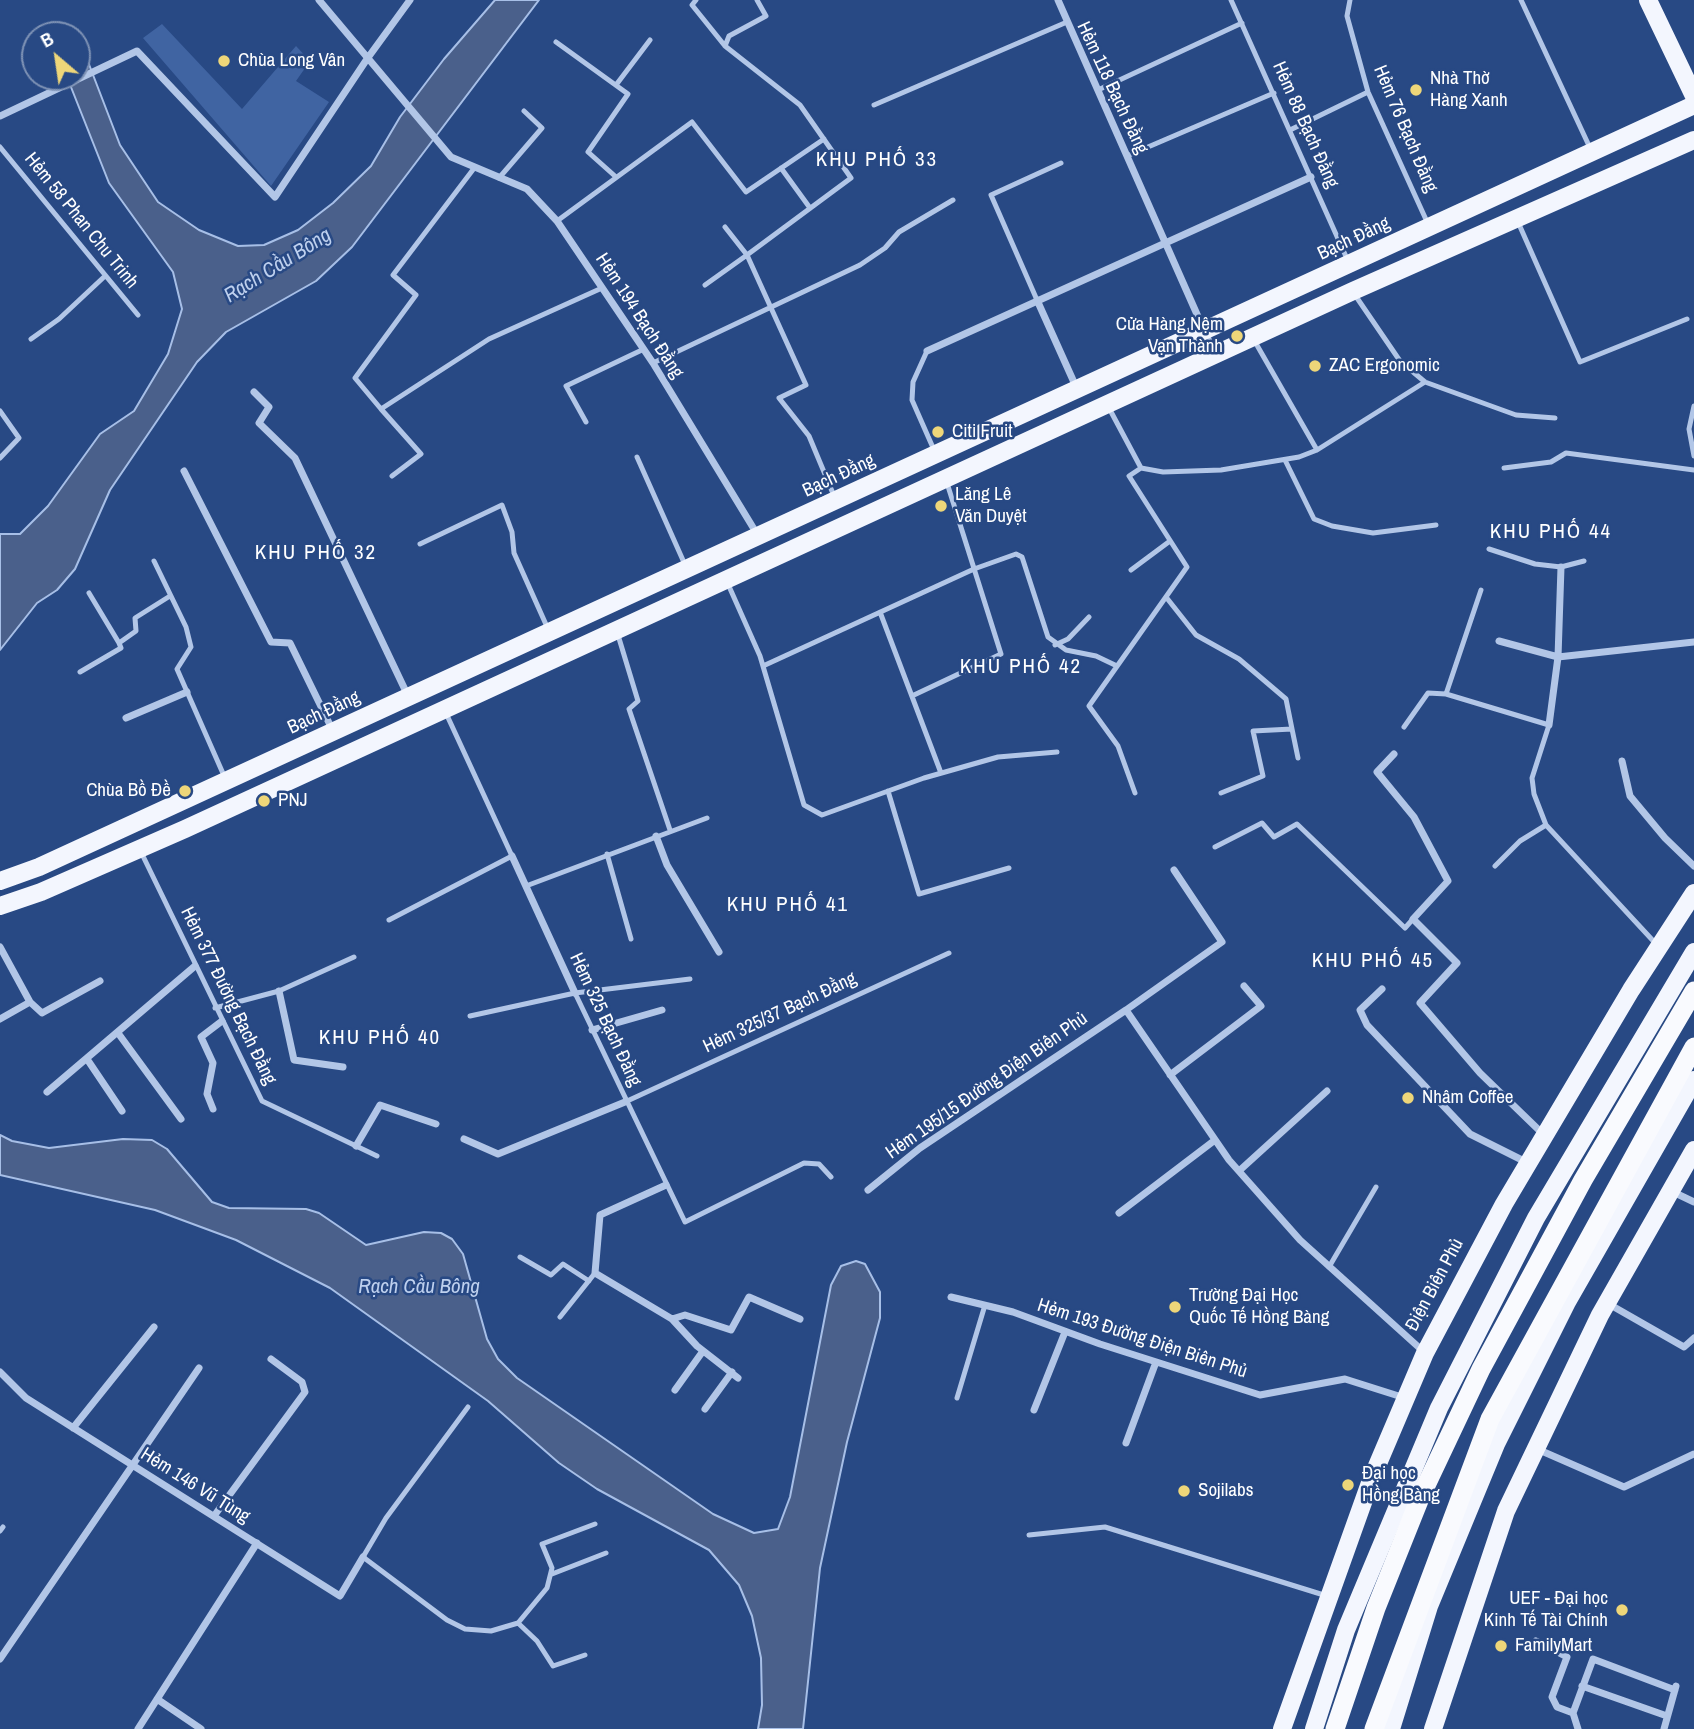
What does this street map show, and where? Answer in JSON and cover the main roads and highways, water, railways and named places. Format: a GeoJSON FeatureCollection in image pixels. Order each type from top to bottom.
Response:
{"type":"FeatureCollection","features":[{"type":"Feature","properties":{"kind":"highway"},"geometry":{"type":"LineString","coordinates":[[1335,1729],[1376,1608],[1415,1511],[1481,1370],[1583,1180],[1694,991]]}},
{"type":"Feature","properties":{"kind":"highway"},"geometry":{"type":"LineString","coordinates":[[1374,1729],[1490,1419],[1694,1047]]}},
{"type":"Feature","properties":{"kind":"main road"},"geometry":{"type":"LineString","coordinates":[[1648,0],[1694,96]]}},
{"type":"Feature","properties":{"kind":"main road","name":"Bạch Đằng"},"geometry":{"type":"LineString","coordinates":[[0,881],[39,867],[1694,105]]}},
{"type":"Feature","properties":{"kind":"main road"},"geometry":{"type":"LineString","coordinates":[[0,906],[41,892],[139,849],[617,632],[1440,251],[1694,139]]}},
{"type":"Feature","properties":{"kind":"main road"},"geometry":{"type":"LineString","coordinates":[[1429,227],[1440,251]]}},
{"type":"Feature","properties":{"kind":"main road"},"geometry":{"type":"LineString","coordinates":[[759,536],[771,561]]}},
{"type":"Feature","properties":{"kind":"main road"},"geometry":{"type":"LineString","coordinates":[[409,697],[419,722]]}},
{"type":"Feature","properties":{"kind":"main road","name":"Điện Biên Phủ"},"geometry":{"type":"LineString","coordinates":[[1282,1729],[1371,1480],[1425,1353],[1528,1163],[1694,893]]}},
{"type":"Feature","properties":{"kind":"main road"},"geometry":{"type":"LineString","coordinates":[[1314,1729],[1346,1630],[1439,1408],[1536,1218],[1694,952]]}},
{"type":"Feature","properties":{"kind":"main road"},"geometry":{"type":"LineString","coordinates":[[1391,1729],[1429,1606],[1496,1444],[1567,1303],[1694,1080]]}},
{"type":"Feature","properties":{"kind":"main road"},"geometry":{"type":"LineString","coordinates":[[1433,1729],[1506,1511],[1606,1303],[1694,1150]]}},
{"type":"Feature","properties":{"kind":"water","name":"Rạch Cầu Bông"},"geometry":{"type":"Polygon","coordinates":[[[495,0],[539,0],[352,247],[316,281],[226,332],[197,362],[110,490],[75,569],[57,590],[37,603],[0,650],[0,534],[20,534],[48,506],[100,434],[134,411],[168,354],[182,309],[173,272],[109,183],[73,91],[91,91],[91,70],[120,145],[158,202],[199,230],[238,246],[264,245],[298,230],[333,203],[371,166],[400,117],[444,59],[495,0]]]}},
{"type":"Feature","properties":{"kind":"water","name":"Rạch Cầu Bông"},"geometry":{"type":"Polygon","coordinates":[[[0,1135],[12,1141],[49,1148],[123,1139],[152,1140],[167,1149],[212,1202],[229,1208],[306,1209],[319,1213],[366,1245],[424,1232],[441,1233],[452,1239],[463,1254],[487,1339],[498,1359],[517,1378],[713,1514],[754,1533],[778,1529],[790,1497],[831,1285],[841,1266],[856,1261],[865,1264],[880,1292],[880,1318],[847,1442],[820,1568],[803,1729],[758,1729],[762,1705],[761,1658],[752,1616],[739,1585],[709,1550],[597,1489],[559,1463],[488,1401],[330,1288],[236,1240],[155,1210],[0,1175],[0,1135]]]}},
{"type":"Feature","properties":{"kind":"place","name":"Chùa Long Vân"},"geometry":{"type":"Point","coordinates":[224,61]}},
{"type":"Feature","properties":{"kind":"place","name":"Nhà Thờ Hàng Xanh"},"geometry":{"type":"Point","coordinates":[1416,90]}},
{"type":"Feature","properties":{"kind":"place","name":"Cửa Hàng Nệm Vạn Thành"},"geometry":{"type":"Point","coordinates":[1237,336]}},
{"type":"Feature","properties":{"kind":"place","name":"ZAC Ergonomic"},"geometry":{"type":"Point","coordinates":[1315,366]}},
{"type":"Feature","properties":{"kind":"place","name":"Citi Fruit"},"geometry":{"type":"Point","coordinates":[938,432]}},
{"type":"Feature","properties":{"kind":"place","name":"Lăng Lê Văn Duyệt"},"geometry":{"type":"Point","coordinates":[941,506]}},
{"type":"Feature","properties":{"kind":"place","name":"Chùa Bồ Đề"},"geometry":{"type":"Point","coordinates":[185,791]}},
{"type":"Feature","properties":{"kind":"place","name":"PNJ"},"geometry":{"type":"Point","coordinates":[264,801]}},
{"type":"Feature","properties":{"kind":"place","name":"Nhâm Coffee"},"geometry":{"type":"Point","coordinates":[1408,1098]}},
{"type":"Feature","properties":{"kind":"place","name":"Trường Đại Học Quốc Tế Hồng Bàng"},"geometry":{"type":"Point","coordinates":[1175,1307]}},
{"type":"Feature","properties":{"kind":"place","name":"Đại học Hồng Bàng"},"geometry":{"type":"Point","coordinates":[1348,1485]}},
{"type":"Feature","properties":{"kind":"place","name":"Sojilabs"},"geometry":{"type":"Point","coordinates":[1184,1491]}},
{"type":"Feature","properties":{"kind":"place","name":"UEF - Đại học Kinh Tế Tài Chính"},"geometry":{"type":"Point","coordinates":[1622,1610]}},
{"type":"Feature","properties":{"kind":"place","name":"FamilyMart"},"geometry":{"type":"Point","coordinates":[1501,1646]}},
{"type":"Feature","properties":{"kind":"district","name":"KHU PHỐ 33"},"geometry":{"type":"Point","coordinates":[877,160]}},
{"type":"Feature","properties":{"kind":"district","name":"KHU PHỐ 44"},"geometry":{"type":"Point","coordinates":[1551,532]}},
{"type":"Feature","properties":{"kind":"district","name":"KHU PHỐ 32"},"geometry":{"type":"Point","coordinates":[316,553]}},
{"type":"Feature","properties":{"kind":"district","name":"KHU PHỐ 42"},"geometry":{"type":"Point","coordinates":[1021,667]}},
{"type":"Feature","properties":{"kind":"district","name":"KHU PHỐ 41"},"geometry":{"type":"Point","coordinates":[788,905]}},
{"type":"Feature","properties":{"kind":"district","name":"KHU PHỐ 45"},"geometry":{"type":"Point","coordinates":[1373,961]}},
{"type":"Feature","properties":{"kind":"district","name":"KHU PHỐ 40"},"geometry":{"type":"Point","coordinates":[380,1038]}}]}
